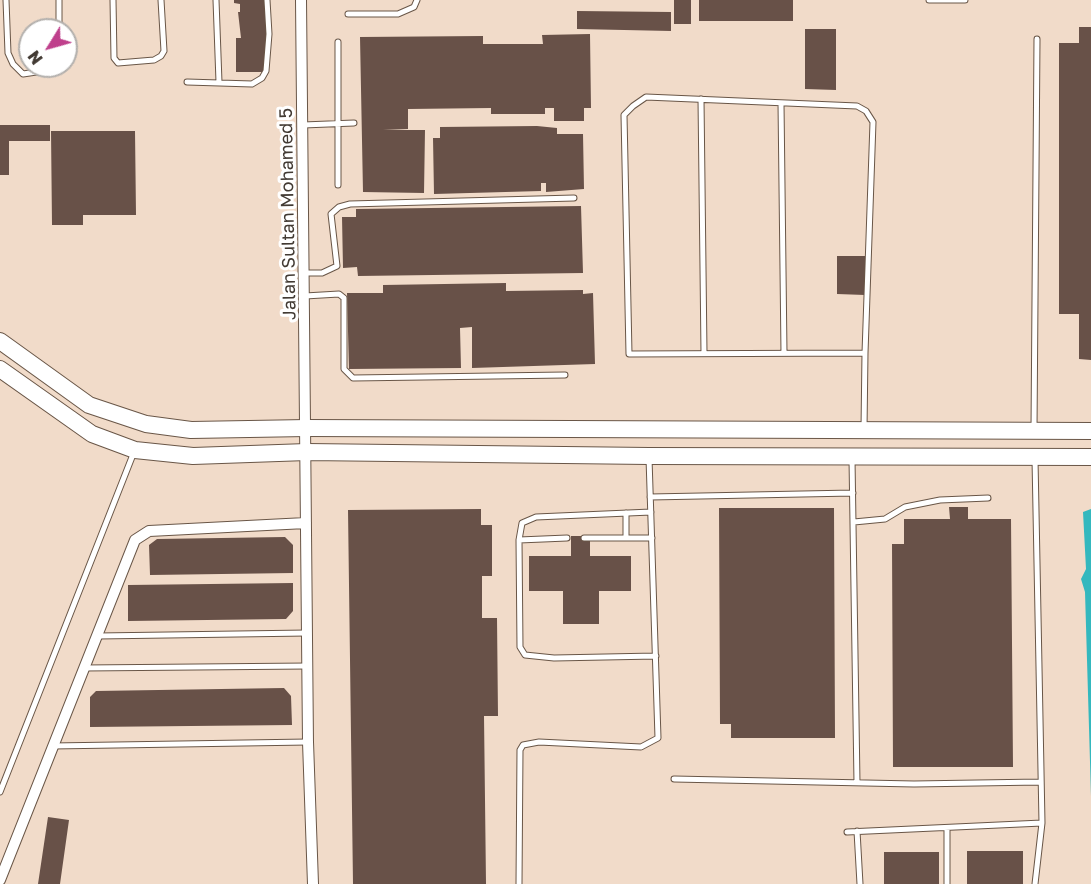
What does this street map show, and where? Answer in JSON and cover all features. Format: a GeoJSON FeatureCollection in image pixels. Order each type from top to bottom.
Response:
{"type":"FeatureCollection","features":[{"type":"Feature","properties":{"kind":"street","name":"Jalan Sultan Mohamed 5"},"geometry":{"type":"LineString","coordinates":[[301,0],[309,633],[308,742],[313,884]]}},
{"type":"Feature","properties":{"kind":"street"},"geometry":{"type":"LineString","coordinates":[[0,341],[89,405],[147,424],[191,430],[307,428],[1091,431]]}},
{"type":"Feature","properties":{"kind":"street"},"geometry":{"type":"LineString","coordinates":[[0,369],[92,435],[135,450],[193,456],[307,452],[649,456],[1091,457]]}},
{"type":"Feature","properties":{"kind":"street"},"geometry":{"type":"LineString","coordinates":[[0,880],[135,540],[149,531],[306,523]]}},
{"type":"Feature","properties":{"kind":"lane"},"geometry":{"type":"LineString","coordinates":[[6,0],[8,53],[18,69]]}},
{"type":"Feature","properties":{"kind":"lane"},"geometry":{"type":"LineString","coordinates":[[59,0],[59,18]]}},
{"type":"Feature","properties":{"kind":"lane"},"geometry":{"type":"LineString","coordinates":[[113,0],[114,58],[118,63],[154,60],[161,56],[164,51],[161,0]]}},
{"type":"Feature","properties":{"kind":"lane"},"geometry":{"type":"LineString","coordinates":[[216,0],[219,82]]}},
{"type":"Feature","properties":{"kind":"lane"},"geometry":{"type":"LineString","coordinates":[[188,82],[252,84],[264,75],[268,34],[267,0]]}},
{"type":"Feature","properties":{"kind":"lane"},"geometry":{"type":"LineString","coordinates":[[348,14],[398,14],[414,7],[417,0]]}},
{"type":"Feature","properties":{"kind":"lane"},"geometry":{"type":"LineString","coordinates":[[929,0],[965,0]]}},
{"type":"Feature","properties":{"kind":"lane"},"geometry":{"type":"LineString","coordinates":[[1034,431],[1037,39]]}},
{"type":"Feature","properties":{"kind":"lane"},"geometry":{"type":"LineString","coordinates":[[338,42],[338,185]]}},
{"type":"Feature","properties":{"kind":"lane"},"geometry":{"type":"LineString","coordinates":[[864,430],[873,122],[866,111],[857,106],[646,97],[624,115],[629,354],[865,353]]}},
{"type":"Feature","properties":{"kind":"lane"},"geometry":{"type":"LineString","coordinates":[[701,99],[704,353]]}},
{"type":"Feature","properties":{"kind":"lane"},"geometry":{"type":"LineString","coordinates":[[781,103],[784,353]]}},
{"type":"Feature","properties":{"kind":"lane"},"geometry":{"type":"LineString","coordinates":[[303,125],[354,123]]}},
{"type":"Feature","properties":{"kind":"lane"},"geometry":{"type":"LineString","coordinates":[[304,273],[322,273],[337,266],[331,214],[339,207],[350,204],[574,198]]}},
{"type":"Feature","properties":{"kind":"lane"},"geometry":{"type":"LineString","coordinates":[[305,296],[339,294],[344,298],[344,369],[353,378],[565,375]]}},
{"type":"Feature","properties":{"kind":"lane"},"geometry":{"type":"LineString","coordinates":[[0,792],[135,450]]}},
{"type":"Feature","properties":{"kind":"lane"},"geometry":{"type":"LineString","coordinates":[[519,884],[520,750],[523,745],[539,742],[641,747],[658,738],[649,456]]}},
{"type":"Feature","properties":{"kind":"lane"},"geometry":{"type":"LineString","coordinates":[[852,457],[857,783]]}},
{"type":"Feature","properties":{"kind":"lane"},"geometry":{"type":"LineString","coordinates":[[1035,458],[1042,823],[1035,884]]}},
{"type":"Feature","properties":{"kind":"lane"},"geometry":{"type":"LineString","coordinates":[[650,497],[853,493]]}},
{"type":"Feature","properties":{"kind":"lane"},"geometry":{"type":"LineString","coordinates":[[854,522],[885,519],[905,507],[940,500],[988,498]]}},
{"type":"Feature","properties":{"kind":"lane"},"geometry":{"type":"LineString","coordinates":[[651,512],[531,518],[520,524],[519,647],[522,654],[576,659],[656,656]]}},
{"type":"Feature","properties":{"kind":"lane"},"geometry":{"type":"LineString","coordinates":[[626,513],[626,538]]}},
{"type":"Feature","properties":{"kind":"lane"},"geometry":{"type":"LineString","coordinates":[[519,540],[567,538]]}},
{"type":"Feature","properties":{"kind":"lane"},"geometry":{"type":"LineString","coordinates":[[584,538],[652,538]]}},
{"type":"Feature","properties":{"kind":"lane"},"geometry":{"type":"LineString","coordinates":[[97,636],[309,633]]}},
{"type":"Feature","properties":{"kind":"lane"},"geometry":{"type":"LineString","coordinates":[[84,668],[308,666]]}},
{"type":"Feature","properties":{"kind":"lane"},"geometry":{"type":"LineString","coordinates":[[52,746],[308,742]]}},
{"type":"Feature","properties":{"kind":"lane"},"geometry":{"type":"LineString","coordinates":[[674,779],[857,783],[1040,782]]}},
{"type":"Feature","properties":{"kind":"lane"},"geometry":{"type":"LineString","coordinates":[[847,831],[947,829],[1042,823]]}},
{"type":"Feature","properties":{"kind":"lane"},"geometry":{"type":"LineString","coordinates":[[947,829],[947,884]]}},
{"type":"Feature","properties":{"kind":"lane"},"geometry":{"type":"LineString","coordinates":[[857,831],[860,884]]}},
{"type":"Feature","properties":{"kind":"water"},"geometry":{"type":"Polygon","coordinates":[[[1091,509],[1091,796],[1085,592],[1081,579],[1086,569],[1083,512],[1091,509]]]}},
{"type":"Feature","properties":{"kind":"building"},"geometry":{"type":"Polygon","coordinates":[[[234,0],[267,0],[265,72],[236,72],[236,38],[241,38],[238,12],[240,12],[240,4],[234,3],[234,0]]]}},
{"type":"Feature","properties":{"kind":"building"},"geometry":{"type":"Polygon","coordinates":[[[674,0],[691,0],[691,24],[674,24],[674,0]]]}},
{"type":"Feature","properties":{"kind":"building"},"geometry":{"type":"Polygon","coordinates":[[[699,0],[793,0],[793,21],[699,21],[699,0]]]}},
{"type":"Feature","properties":{"kind":"building"},"geometry":{"type":"Polygon","coordinates":[[[577,11],[671,12],[671,31],[577,29],[577,11]]]}},
{"type":"Feature","properties":{"kind":"building"},"geometry":{"type":"Polygon","coordinates":[[[1079,27],[1091,27],[1091,360],[1079,359],[1079,314],[1059,314],[1059,43],[1079,43],[1079,27]]]}},
{"type":"Feature","properties":{"kind":"building"},"geometry":{"type":"Polygon","coordinates":[[[805,29],[836,29],[836,90],[805,89],[805,29]]]}},
{"type":"Feature","properties":{"kind":"building"},"geometry":{"type":"Polygon","coordinates":[[[590,34],[591,108],[584,108],[584,121],[554,121],[554,108],[545,108],[545,114],[491,114],[491,108],[408,109],[408,129],[383,130],[425,130],[424,193],[363,192],[360,37],[483,36],[483,44],[543,44],[542,35],[590,34]]]}},
{"type":"Feature","properties":{"kind":"building"},"geometry":{"type":"Polygon","coordinates":[[[0,125],[50,125],[50,141],[9,141],[9,175],[0,175],[0,125]]]}},
{"type":"Feature","properties":{"kind":"building"},"geometry":{"type":"Polygon","coordinates":[[[537,126],[557,128],[557,134],[583,134],[584,189],[546,192],[546,183],[541,183],[541,191],[434,194],[433,138],[440,138],[440,127],[537,126]]]}},
{"type":"Feature","properties":{"kind":"building"},"geometry":{"type":"Polygon","coordinates":[[[51,131],[135,131],[136,215],[83,215],[83,225],[52,225],[51,131]]]}},
{"type":"Feature","properties":{"kind":"building"},"geometry":{"type":"Polygon","coordinates":[[[581,206],[583,273],[358,276],[357,267],[343,268],[342,217],[356,217],[356,209],[581,206]]]}},
{"type":"Feature","properties":{"kind":"building"},"geometry":{"type":"Polygon","coordinates":[[[837,256],[865,256],[865,295],[837,294],[837,256]]]}},
{"type":"Feature","properties":{"kind":"building"},"geometry":{"type":"Polygon","coordinates":[[[506,283],[506,291],[583,290],[583,294],[593,293],[595,364],[472,368],[472,327],[460,328],[461,368],[349,369],[347,293],[383,293],[383,285],[506,283]]]}},
{"type":"Feature","properties":{"kind":"building"},"geometry":{"type":"Polygon","coordinates":[[[949,507],[968,507],[968,519],[1011,519],[1013,767],[893,767],[892,544],[904,544],[904,519],[950,519],[949,507]]]}},
{"type":"Feature","properties":{"kind":"building"},"geometry":{"type":"Polygon","coordinates":[[[719,508],[834,508],[835,738],[731,738],[731,724],[720,724],[719,508]]]}},
{"type":"Feature","properties":{"kind":"building"},"geometry":{"type":"Polygon","coordinates":[[[481,509],[481,525],[492,525],[492,576],[482,576],[482,618],[497,618],[498,716],[484,716],[486,884],[353,884],[348,510],[481,509]]]}},
{"type":"Feature","properties":{"kind":"building"},"geometry":{"type":"Polygon","coordinates":[[[571,536],[590,536],[590,556],[631,556],[631,591],[599,591],[599,624],[563,624],[563,591],[529,591],[529,556],[571,556],[571,536]]]}},
{"type":"Feature","properties":{"kind":"building"},"geometry":{"type":"Polygon","coordinates":[[[285,537],[293,545],[293,573],[150,575],[149,545],[157,539],[285,537]]]}},
{"type":"Feature","properties":{"kind":"building"},"geometry":{"type":"Polygon","coordinates":[[[293,583],[293,611],[286,619],[128,621],[128,585],[293,583]]]}},
{"type":"Feature","properties":{"kind":"building"},"geometry":{"type":"Polygon","coordinates":[[[284,688],[291,696],[292,725],[90,727],[90,697],[96,691],[284,688]]]}},
{"type":"Feature","properties":{"kind":"building"},"geometry":{"type":"Polygon","coordinates":[[[48,817],[69,820],[60,884],[38,884],[48,817]]]}},
{"type":"Feature","properties":{"kind":"building"},"geometry":{"type":"Polygon","coordinates":[[[967,851],[1023,851],[1023,884],[967,884],[967,851]]]}},
{"type":"Feature","properties":{"kind":"building"},"geometry":{"type":"Polygon","coordinates":[[[884,852],[939,852],[939,884],[884,884],[884,852]]]}}]}
